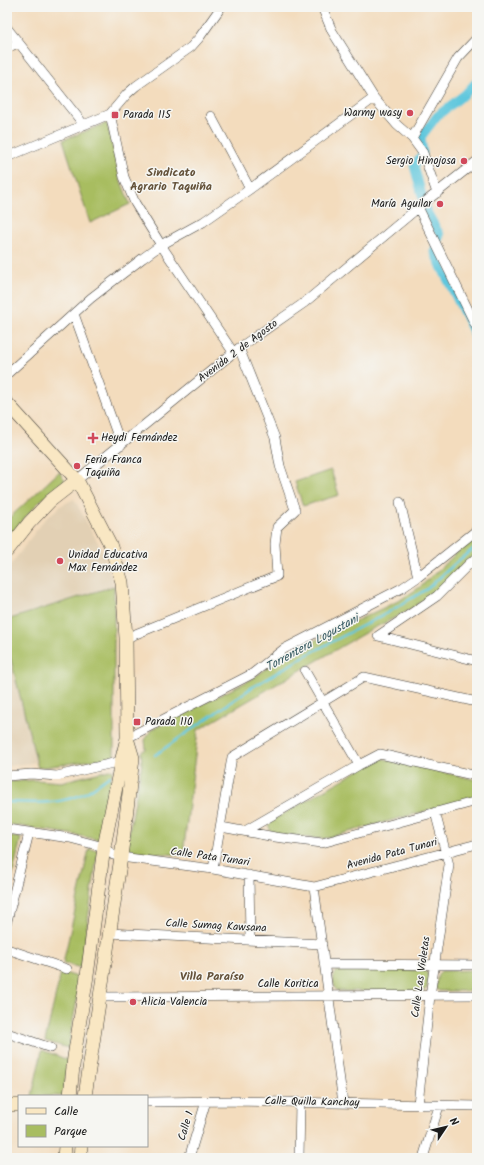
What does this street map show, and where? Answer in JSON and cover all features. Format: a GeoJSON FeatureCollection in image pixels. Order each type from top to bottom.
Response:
{"type":"FeatureCollection","features":[{"type":"Feature","properties":{"kind":"main road"},"geometry":{"type":"LineString","coordinates":[[7,403],[77,480],[110,544],[122,582],[126,638],[127,760],[121,858],[85,1095]]}},
{"type":"Feature","properties":{"kind":"main road","name":"Avenida 2 de Agosto"},"geometry":{"type":"LineString","coordinates":[[7,551],[29,523],[50,501],[77,480]]}},
{"type":"Feature","properties":{"kind":"main road"},"geometry":{"type":"LineString","coordinates":[[70,1095],[74,1057],[87,976],[104,847],[127,760]]}},
{"type":"Feature","properties":{"kind":"main road"},"geometry":{"type":"LineString","coordinates":[[7,1105],[18,1105]]}},
{"type":"Feature","properties":{"kind":"main road"},"geometry":{"type":"LineString","coordinates":[[64,1158],[65,1147]]}},
{"type":"Feature","properties":{"kind":"main road"},"geometry":{"type":"LineString","coordinates":[[80,1158],[81,1147]]}},
{"type":"Feature","properties":{"kind":"street"},"geometry":{"type":"LineString","coordinates":[[7,157],[110,114],[136,86],[190,48],[200,38],[221,7]]}},
{"type":"Feature","properties":{"kind":"street"},"geometry":{"type":"LineString","coordinates":[[322,7],[332,31],[374,98],[397,125],[412,138],[423,153],[437,193]]}},
{"type":"Feature","properties":{"kind":"street"},"geometry":{"type":"LineString","coordinates":[[7,28],[84,125]]}},
{"type":"Feature","properties":{"kind":"street"},"geometry":{"type":"LineString","coordinates":[[412,138],[458,58],[477,38]]}},
{"type":"Feature","properties":{"kind":"street"},"geometry":{"type":"LineString","coordinates":[[7,48],[18,42]]}},
{"type":"Feature","properties":{"kind":"street"},"geometry":{"type":"LineString","coordinates":[[7,374],[91,298],[161,245],[203,222],[374,98]]}},
{"type":"Feature","properties":{"kind":"street"},"geometry":{"type":"LineString","coordinates":[[110,114],[124,177],[135,203],[161,245],[236,350],[275,438],[280,466],[295,510],[277,527],[274,544],[277,576],[126,638]]}},
{"type":"Feature","properties":{"kind":"street"},"geometry":{"type":"LineString","coordinates":[[210,116],[250,189]]}},
{"type":"Feature","properties":{"kind":"street","name":"Avenida 2 de Agosto"},"geometry":{"type":"LineString","coordinates":[[77,480],[236,350],[304,303],[418,207],[477,161]]}},
{"type":"Feature","properties":{"kind":"street"},"geometry":{"type":"LineString","coordinates":[[418,207],[477,328]]}},
{"type":"Feature","properties":{"kind":"street"},"geometry":{"type":"LineString","coordinates":[[74,314],[121,445]]}},
{"type":"Feature","properties":{"kind":"street"},"geometry":{"type":"LineString","coordinates":[[400,502],[418,577]]}},
{"type":"Feature","properties":{"kind":"street"},"geometry":{"type":"LineString","coordinates":[[127,738],[252,674],[284,649],[402,588],[477,530]]}},
{"type":"Feature","properties":{"kind":"street"},"geometry":{"type":"LineString","coordinates":[[477,558],[437,596],[378,636],[477,661]]}},
{"type":"Feature","properties":{"kind":"street"},"geometry":{"type":"LineString","coordinates":[[305,671],[359,765]]}},
{"type":"Feature","properties":{"kind":"street"},"geometry":{"type":"LineString","coordinates":[[213,869],[232,757],[364,677],[477,702]]}},
{"type":"Feature","properties":{"kind":"street"},"geometry":{"type":"LineString","coordinates":[[244,831],[380,754],[477,776]]}},
{"type":"Feature","properties":{"kind":"street"},"geometry":{"type":"LineString","coordinates":[[7,776],[31,774],[57,776],[127,760]]}},
{"type":"Feature","properties":{"kind":"street"},"geometry":{"type":"LineString","coordinates":[[221,828],[322,843],[477,801]]}},
{"type":"Feature","properties":{"kind":"street","name":"Calle Las Violetas"},"geometry":{"type":"LineString","coordinates":[[418,1104],[430,996],[449,865],[435,812]]}},
{"type":"Feature","properties":{"kind":"street","name":"Calle Pata Tunari"},"geometry":{"type":"LineString","coordinates":[[7,829],[70,838],[104,847],[113,855],[121,858],[213,869],[314,887]]}},
{"type":"Feature","properties":{"kind":"street"},"geometry":{"type":"LineString","coordinates":[[7,921],[29,833]]}},
{"type":"Feature","properties":{"kind":"street","name":"Avenida Pata Tunari"},"geometry":{"type":"LineString","coordinates":[[314,887],[477,844]]}},
{"type":"Feature","properties":{"kind":"street"},"geometry":{"type":"LineString","coordinates":[[249,875],[250,940]]}},
{"type":"Feature","properties":{"kind":"street"},"geometry":{"type":"LineString","coordinates":[[314,887],[343,1104]]}},
{"type":"Feature","properties":{"kind":"street","name":"Calle Sumag Kawsana"},"geometry":{"type":"LineString","coordinates":[[109,933],[322,944]]}},
{"type":"Feature","properties":{"kind":"street"},"geometry":{"type":"LineString","coordinates":[[7,949],[68,969]]}},
{"type":"Feature","properties":{"kind":"street"},"geometry":{"type":"LineString","coordinates":[[324,964],[435,966],[477,965]]}},
{"type":"Feature","properties":{"kind":"street","name":"Calle Koritica"},"geometry":{"type":"LineString","coordinates":[[99,997],[477,995]]}},
{"type":"Feature","properties":{"kind":"street"},"geometry":{"type":"LineString","coordinates":[[7,1033],[51,1048]]}},
{"type":"Feature","properties":{"kind":"street","name":"Calle 1"},"geometry":{"type":"LineString","coordinates":[[189,1158],[206,1101]]}},
{"type":"Feature","properties":{"kind":"street","name":"Calle Quilla Kanchay"},"geometry":{"type":"LineString","coordinates":[[148,1102],[300,1102],[477,1106]]}},
{"type":"Feature","properties":{"kind":"street"},"geometry":{"type":"LineString","coordinates":[[299,1158],[300,1102]]}},
{"type":"Feature","properties":{"kind":"street"},"geometry":{"type":"LineString","coordinates":[[423,1158],[439,1106]]}},
{"type":"Feature","properties":{"kind":"shaded area","name":"Unidad Educativa Max Fernández"},"geometry":{"type":"Polygon","coordinates":[[[74,499],[103,552],[114,586],[7,620],[7,570],[44,520],[62,505],[74,499]]]}},
{"type":"Feature","properties":{"kind":"shaded area"},"geometry":{"type":"Polygon","coordinates":[[[7,644],[38,762],[7,766],[7,644]]]}},
{"type":"Feature","properties":{"kind":"green space"},"geometry":{"type":"Polygon","coordinates":[[[107,123],[120,179],[130,204],[90,223],[63,140],[107,123]]]}},
{"type":"Feature","properties":{"kind":"green space"},"geometry":{"type":"Polygon","coordinates":[[[331,470],[339,495],[303,506],[295,482],[331,470]]]}},
{"type":"Feature","properties":{"kind":"green space"},"geometry":{"type":"Polygon","coordinates":[[[59,472],[65,480],[38,503],[7,538],[7,520],[59,472]]]}},
{"type":"Feature","properties":{"kind":"green space"},"geometry":{"type":"Polygon","coordinates":[[[477,537],[477,554],[468,560],[430,596],[404,613],[368,631],[198,730],[183,855],[134,852],[130,850],[127,844],[142,763],[141,752],[146,749],[145,740],[151,730],[252,679],[290,652],[400,600],[420,587],[463,547],[477,537]]]}},
{"type":"Feature","properties":{"kind":"green space"},"geometry":{"type":"Polygon","coordinates":[[[114,586],[114,757],[38,768],[7,644],[7,620],[114,586]]]}},
{"type":"Feature","properties":{"kind":"green space"},"geometry":{"type":"Polygon","coordinates":[[[380,758],[477,780],[477,797],[323,839],[273,834],[269,827],[269,822],[380,758]]]}},
{"type":"Feature","properties":{"kind":"green space"},"geometry":{"type":"Polygon","coordinates":[[[113,769],[100,840],[7,824],[7,782],[36,780],[61,782],[113,769]]]}},
{"type":"Feature","properties":{"kind":"green space"},"geometry":{"type":"Polygon","coordinates":[[[7,836],[21,838],[7,899],[7,836]]]}},
{"type":"Feature","properties":{"kind":"green space"},"geometry":{"type":"Polygon","coordinates":[[[89,849],[98,850],[81,968],[63,963],[89,849]]]}},
{"type":"Feature","properties":{"kind":"green space"},"geometry":{"type":"Polygon","coordinates":[[[422,970],[428,975],[427,988],[423,991],[337,991],[334,984],[334,976],[336,971],[422,970]]]}},
{"type":"Feature","properties":{"kind":"green space"},"geometry":{"type":"Polygon","coordinates":[[[477,970],[477,991],[439,991],[435,988],[438,974],[441,971],[477,970]]]}},
{"type":"Feature","properties":{"kind":"green space"},"geometry":{"type":"Polygon","coordinates":[[[61,972],[81,978],[68,1048],[45,1041],[61,972]]]}},
{"type":"Feature","properties":{"kind":"green space"},"geometry":{"type":"Polygon","coordinates":[[[42,1050],[68,1060],[63,1095],[32,1095],[42,1050]]]}},
{"type":"Feature","properties":{"kind":"waterway"},"geometry":{"type":"LineString","coordinates":[[477,81],[465,94],[437,116],[421,137],[423,153],[414,166],[426,210],[440,235],[434,252],[477,340]]}},
{"type":"Feature","properties":{"kind":"waterway","name":"Torrentera Logustani"},"geometry":{"type":"LineString","coordinates":[[155,755],[251,688],[303,657],[387,613],[427,589],[477,546]]}},
{"type":"Feature","properties":{"kind":"waterway","name":"Torrentera Logustani"},"geometry":{"type":"LineString","coordinates":[[7,802],[48,802],[68,799],[87,792],[110,776]]}},
{"type":"Feature","properties":{"kind":"place","name":"Warmy wasy"},"geometry":{"type":"Point","coordinates":[410,113]}},
{"type":"Feature","properties":{"kind":"place","name":"Parada 115"},"geometry":{"type":"Point","coordinates":[115,115]}},
{"type":"Feature","properties":{"kind":"place","name":"Sergio Hinojosa"},"geometry":{"type":"Point","coordinates":[464,161]}},
{"type":"Feature","properties":{"kind":"place","name":"María Aguilar"},"geometry":{"type":"Point","coordinates":[440,204]}},
{"type":"Feature","properties":{"kind":"place","name":"Heydi Fernández"},"geometry":{"type":"Point","coordinates":[93,438]}},
{"type":"Feature","properties":{"kind":"place","name":"Feria Franca Taquiña"},"geometry":{"type":"Point","coordinates":[77,466]}},
{"type":"Feature","properties":{"kind":"place","name":"Unidad Educativa Max Fernández"},"geometry":{"type":"Point","coordinates":[60,561]}},
{"type":"Feature","properties":{"kind":"place","name":"Parada 110"},"geometry":{"type":"Point","coordinates":[137,722]}},
{"type":"Feature","properties":{"kind":"place","name":"Alicia Valencia"},"geometry":{"type":"Point","coordinates":[133,1002]}},
{"type":"Feature","properties":{"kind":"district","name":"Sindicato Agrario Taquiña"},"geometry":{"type":"Point","coordinates":[171,179]}},
{"type":"Feature","properties":{"kind":"district","name":"Villa Paraíso"},"geometry":{"type":"Point","coordinates":[212,976]}}]}
